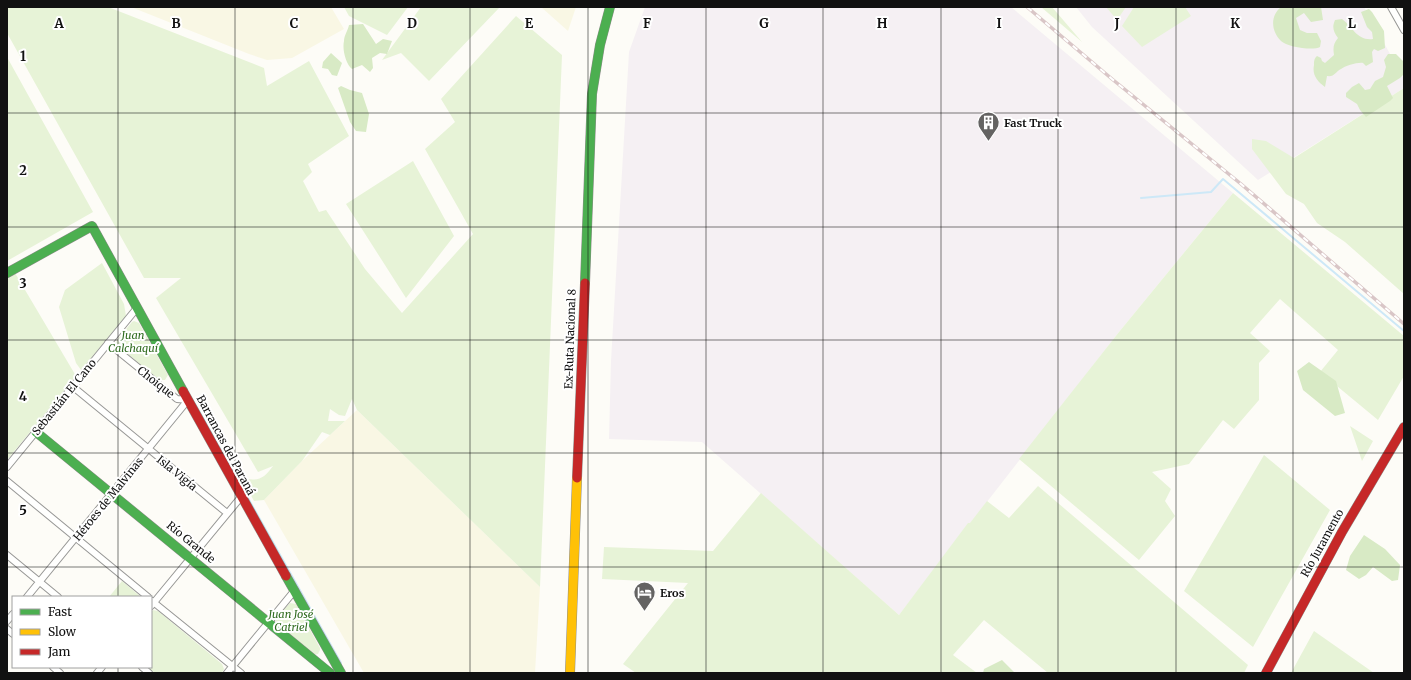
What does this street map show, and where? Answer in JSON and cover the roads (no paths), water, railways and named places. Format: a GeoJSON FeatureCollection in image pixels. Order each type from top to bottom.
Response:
{"type":"FeatureCollection","features":[{"type":"Feature","properties":{"kind":"street","name":"Ex-Ruta Nacional 8"},"geometry":{"type":"LineString","coordinates":[[570,673],[592,94],[600,45],[610,7]]}},
{"type":"Feature","properties":{"kind":"street"},"geometry":{"type":"LineString","coordinates":[[1391,7],[1404,30]]}},
{"type":"Feature","properties":{"kind":"street","name":"Barrancas del Paraná"},"geometry":{"type":"LineString","coordinates":[[7,273],[92,226],[241,497],[341,673]]}},
{"type":"Feature","properties":{"kind":"street","name":"Sebastián El Cano"},"geometry":{"type":"LineString","coordinates":[[7,467],[137,308]]}},
{"type":"Feature","properties":{"kind":"street","name":"Choique"},"geometry":{"type":"LineString","coordinates":[[108,343],[177,399],[188,400]]}},
{"type":"Feature","properties":{"kind":"street","name":"Isla Vigía"},"geometry":{"type":"LineString","coordinates":[[72,386],[227,513]]}},
{"type":"Feature","properties":{"kind":"street","name":"Héroes de Malvinas"},"geometry":{"type":"LineString","coordinates":[[28,596],[188,400]]}},
{"type":"Feature","properties":{"kind":"street","name":"Río Juramento"},"geometry":{"type":"LineString","coordinates":[[1266,673],[1342,532],[1404,427]]}},
{"type":"Feature","properties":{"kind":"street","name":"Río Grande"},"geometry":{"type":"LineString","coordinates":[[36,432],[330,673]]}},
{"type":"Feature","properties":{"kind":"street"},"geometry":{"type":"LineString","coordinates":[[7,481],[147,596]]}},
{"type":"Feature","properties":{"kind":"street"},"geometry":{"type":"LineString","coordinates":[[241,497],[152,603],[241,673]]}},
{"type":"Feature","properties":{"kind":"street"},"geometry":{"type":"LineString","coordinates":[[7,555],[57,596]]}},
{"type":"Feature","properties":{"kind":"street"},"geometry":{"type":"LineString","coordinates":[[227,673],[295,590]]}},
{"type":"Feature","properties":{"kind":"waterway"},"geometry":{"type":"LineString","coordinates":[[1141,198],[1211,192],[1223,179],[1404,331]]}},
{"type":"Feature","properties":{"kind":"waterway"},"geometry":{"type":"LineString","coordinates":[[195,404],[341,663]]}},
{"type":"Feature","properties":{"kind":"railway"},"geometry":{"type":"LineString","coordinates":[[1027,7],[1112,79],[1241,184],[1404,324]]}},
{"type":"Feature","properties":{"kind":"place","name":"Fast Truck"},"geometry":{"type":"Point","coordinates":[989,142]}},
{"type":"Feature","properties":{"kind":"place","name":"Eros"},"geometry":{"type":"Point","coordinates":[645,612]}},
{"type":"Feature","properties":{"kind":"park label","name":"Juan Calchaquí"},"geometry":{"type":"Point","coordinates":[133,341]}},
{"type":"Feature","properties":{"kind":"park label","name":"Juan José Catriel"},"geometry":{"type":"Point","coordinates":[291,620]}}]}
